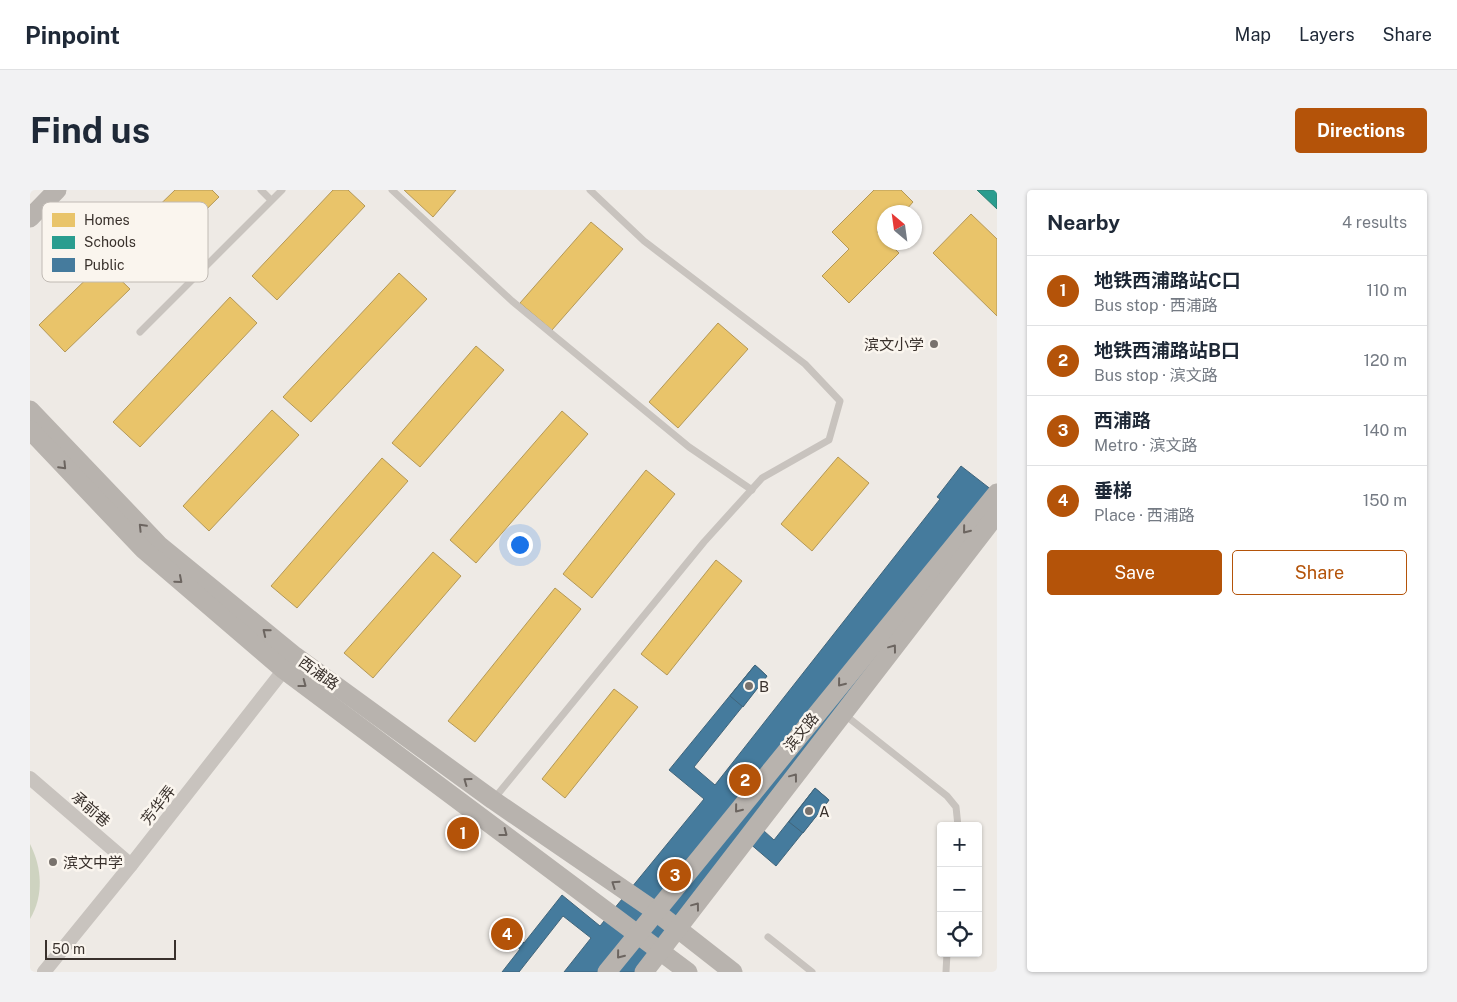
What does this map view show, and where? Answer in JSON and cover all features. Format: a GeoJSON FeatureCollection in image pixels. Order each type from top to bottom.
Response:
{"type":"FeatureCollection","features":[{"type":"Feature","properties":{"kind":"street"},"geometry":{"type":"LineString","coordinates":[[45,202],[57,190]]}},
{"type":"Feature","properties":{"kind":"street"},"geometry":{"type":"LineString","coordinates":[[30,218],[42,206]]}},
{"type":"Feature","properties":{"kind":"street","name":"西浦路"},"geometry":{"type":"LineString","coordinates":[[30,410],[159,545],[289,663],[655,911],[733,972]]}},
{"type":"Feature","properties":{"kind":"street","name":"西浦路"},"geometry":{"type":"LineString","coordinates":[[30,430],[143,549],[688,972]]}},
{"type":"Feature","properties":{"kind":"street","name":"滨文路"},"geometry":{"type":"LineString","coordinates":[[607,972],[997,493]]}},
{"type":"Feature","properties":{"kind":"street"},"geometry":{"type":"LineString","coordinates":[[644,972],[997,514]]}},
{"type":"Feature","properties":{"kind":"street","name":"芳华弄"},"geometry":{"type":"LineString","coordinates":[[44,972],[131,865],[289,663]]}},
{"type":"Feature","properties":{"kind":"street","name":"承前巷"},"geometry":{"type":"LineString","coordinates":[[30,778],[131,865]]}},
{"type":"Feature","properties":{"kind":"lane"},"geometry":{"type":"LineString","coordinates":[[261,190],[271,200]]}},
{"type":"Feature","properties":{"kind":"lane"},"geometry":{"type":"LineString","coordinates":[[208,263],[282,190]]}},
{"type":"Feature","properties":{"kind":"lane"},"geometry":{"type":"LineString","coordinates":[[392,190],[512,301],[689,447],[752,490]]}},
{"type":"Feature","properties":{"kind":"lane"},"geometry":{"type":"LineString","coordinates":[[493,800],[704,542],[762,478],[829,440],[840,401],[805,364],[644,241],[590,190]]}},
{"type":"Feature","properties":{"kind":"lane"},"geometry":{"type":"LineString","coordinates":[[140,332],[190,282]]}},
{"type":"Feature","properties":{"kind":"lane"},"geometry":{"type":"LineString","coordinates":[[827,701],[947,796],[956,807],[958,822]]}},
{"type":"Feature","properties":{"kind":"lane"},"geometry":{"type":"LineString","coordinates":[[768,937],[812,972]]}},
{"type":"Feature","properties":{"kind":"lane"},"geometry":{"type":"LineString","coordinates":[[946,972],[947,957]]}},
{"type":"Feature","properties":{"kind":"green space"},"geometry":{"type":"Polygon","coordinates":[[[30,844],[37,862],[40,881],[38,901],[30,919],[30,844]]]}},
{"type":"Feature","properties":{"kind":"building: Homes"},"geometry":{"type":"Polygon","coordinates":[[[175,190],[212,190],[219,197],[208,208],[208,202],[163,202],[175,190]]]}},
{"type":"Feature","properties":{"kind":"building: Homes"},"geometry":{"type":"Polygon","coordinates":[[[333,190],[348,190],[365,206],[277,300],[252,276],[333,190]]]}},
{"type":"Feature","properties":{"kind":"building: Homes"},"geometry":{"type":"Polygon","coordinates":[[[404,190],[456,190],[433,217],[404,190]]]}},
{"type":"Feature","properties":{"kind":"building: Homes"},"geometry":{"type":"Polygon","coordinates":[[[874,190],[901,190],[913,202],[910,205],[877,205],[877,250],[896,250],[899,253],[849,303],[822,276],[849,249],[832,232],[874,190]]]}},
{"type":"Feature","properties":{"kind":"building: Homes"},"geometry":{"type":"Polygon","coordinates":[[[971,214],[997,239],[997,316],[933,253],[971,214]]]}},
{"type":"Feature","properties":{"kind":"building: Homes"},"geometry":{"type":"Polygon","coordinates":[[[591,222],[623,249],[552,330],[520,303],[591,222]]]}},
{"type":"Feature","properties":{"kind":"building: Homes"},"geometry":{"type":"Polygon","coordinates":[[[399,273],[427,299],[311,422],[283,397],[399,273]]]}},
{"type":"Feature","properties":{"kind":"building: Homes"},"geometry":{"type":"Polygon","coordinates":[[[83,282],[123,282],[130,289],[65,352],[39,325],[83,282]]]}},
{"type":"Feature","properties":{"kind":"building: Homes"},"geometry":{"type":"Polygon","coordinates":[[[230,297],[257,323],[140,447],[113,422],[230,297]]]}},
{"type":"Feature","properties":{"kind":"building: Homes"},"geometry":{"type":"Polygon","coordinates":[[[718,323],[748,349],[678,428],[649,402],[718,323]]]}},
{"type":"Feature","properties":{"kind":"building: Homes"},"geometry":{"type":"Polygon","coordinates":[[[476,346],[504,370],[420,467],[392,443],[476,346]]]}},
{"type":"Feature","properties":{"kind":"building: Homes"},"geometry":{"type":"Polygon","coordinates":[[[272,410],[299,435],[209,531],[183,506],[272,410]]]}},
{"type":"Feature","properties":{"kind":"building: Homes"},"geometry":{"type":"Polygon","coordinates":[[[562,411],[588,434],[476,563],[450,540],[562,411]]]}},
{"type":"Feature","properties":{"kind":"building: Homes"},"geometry":{"type":"Polygon","coordinates":[[[838,457],[869,483],[812,551],[781,524],[838,457]]]}},
{"type":"Feature","properties":{"kind":"building: Homes"},"geometry":{"type":"Polygon","coordinates":[[[382,458],[408,481],[297,608],[271,586],[382,458]]]}},
{"type":"Feature","properties":{"kind":"building: Homes"},"geometry":{"type":"Polygon","coordinates":[[[646,470],[675,494],[592,598],[563,574],[646,470]]]}},
{"type":"Feature","properties":{"kind":"building: Homes"},"geometry":{"type":"Polygon","coordinates":[[[433,552],[461,576],[373,678],[344,653],[433,552]]]}},
{"type":"Feature","properties":{"kind":"building: Homes"},"geometry":{"type":"Polygon","coordinates":[[[716,560],[742,581],[667,675],[641,654],[716,560]]]}},
{"type":"Feature","properties":{"kind":"building: Homes"},"geometry":{"type":"Polygon","coordinates":[[[555,588],[581,609],[475,742],[448,721],[555,588]]]}},
{"type":"Feature","properties":{"kind":"building: Homes"},"geometry":{"type":"Polygon","coordinates":[[[614,689],[638,707],[565,798],[542,779],[614,689]]]}},
{"type":"Feature","properties":{"kind":"building: Schools"},"geometry":{"type":"Polygon","coordinates":[[[977,190],[997,190],[997,209],[977,190]]]}},
{"type":"Feature","properties":{"kind":"building: Public"},"geometry":{"type":"Polygon","coordinates":[[[961,466],[997,494],[753,821],[774,840],[815,788],[829,800],[776,866],[741,836],[653,972],[564,972],[591,938],[563,916],[519,972],[502,972],[520,949],[502,935],[507,929],[524,943],[562,895],[600,926],[704,799],[669,770],[755,665],[767,676],[694,767],[715,785],[940,499],[937,497],[961,466]]]}},
{"type":"Feature","properties":{"kind":"building: Public","name":"B"},"geometry":{"type":"Polygon","coordinates":[[[755,665],[767,676],[743,707],[730,696],[755,665]]]}},
{"type":"Feature","properties":{"kind":"building: Public","name":"A"},"geometry":{"type":"Polygon","coordinates":[[[815,788],[829,800],[803,833],[789,822],[815,788]]]}},
{"type":"Feature","properties":{"kind":"building: Public"},"geometry":{"type":"Polygon","coordinates":[[[507,928],[513,933],[507,940],[501,936],[507,928]]]}},
{"type":"Feature","properties":{"kind":"place","name":"滨文小学"},"geometry":{"type":"Point","coordinates":[934,344]}},
{"type":"Feature","properties":{"kind":"place","name":"B"},"geometry":{"type":"Point","coordinates":[749,686]}},
{"type":"Feature","properties":{"kind":"place","name":"地铁西浦路站B口"},"geometry":{"type":"Point","coordinates":[745,780]}},
{"type":"Feature","properties":{"kind":"place","name":"A"},"geometry":{"type":"Point","coordinates":[809,811]}},
{"type":"Feature","properties":{"kind":"place","name":"地铁西浦路站C口"},"geometry":{"type":"Point","coordinates":[463,833]}},
{"type":"Feature","properties":{"kind":"place","name":"滨文中学"},"geometry":{"type":"Point","coordinates":[53,862]}},
{"type":"Feature","properties":{"kind":"place","name":"西浦路"},"geometry":{"type":"Point","coordinates":[675,875]}},
{"type":"Feature","properties":{"kind":"place","name":"垂梯"},"geometry":{"type":"Point","coordinates":[507,934]}}]}
